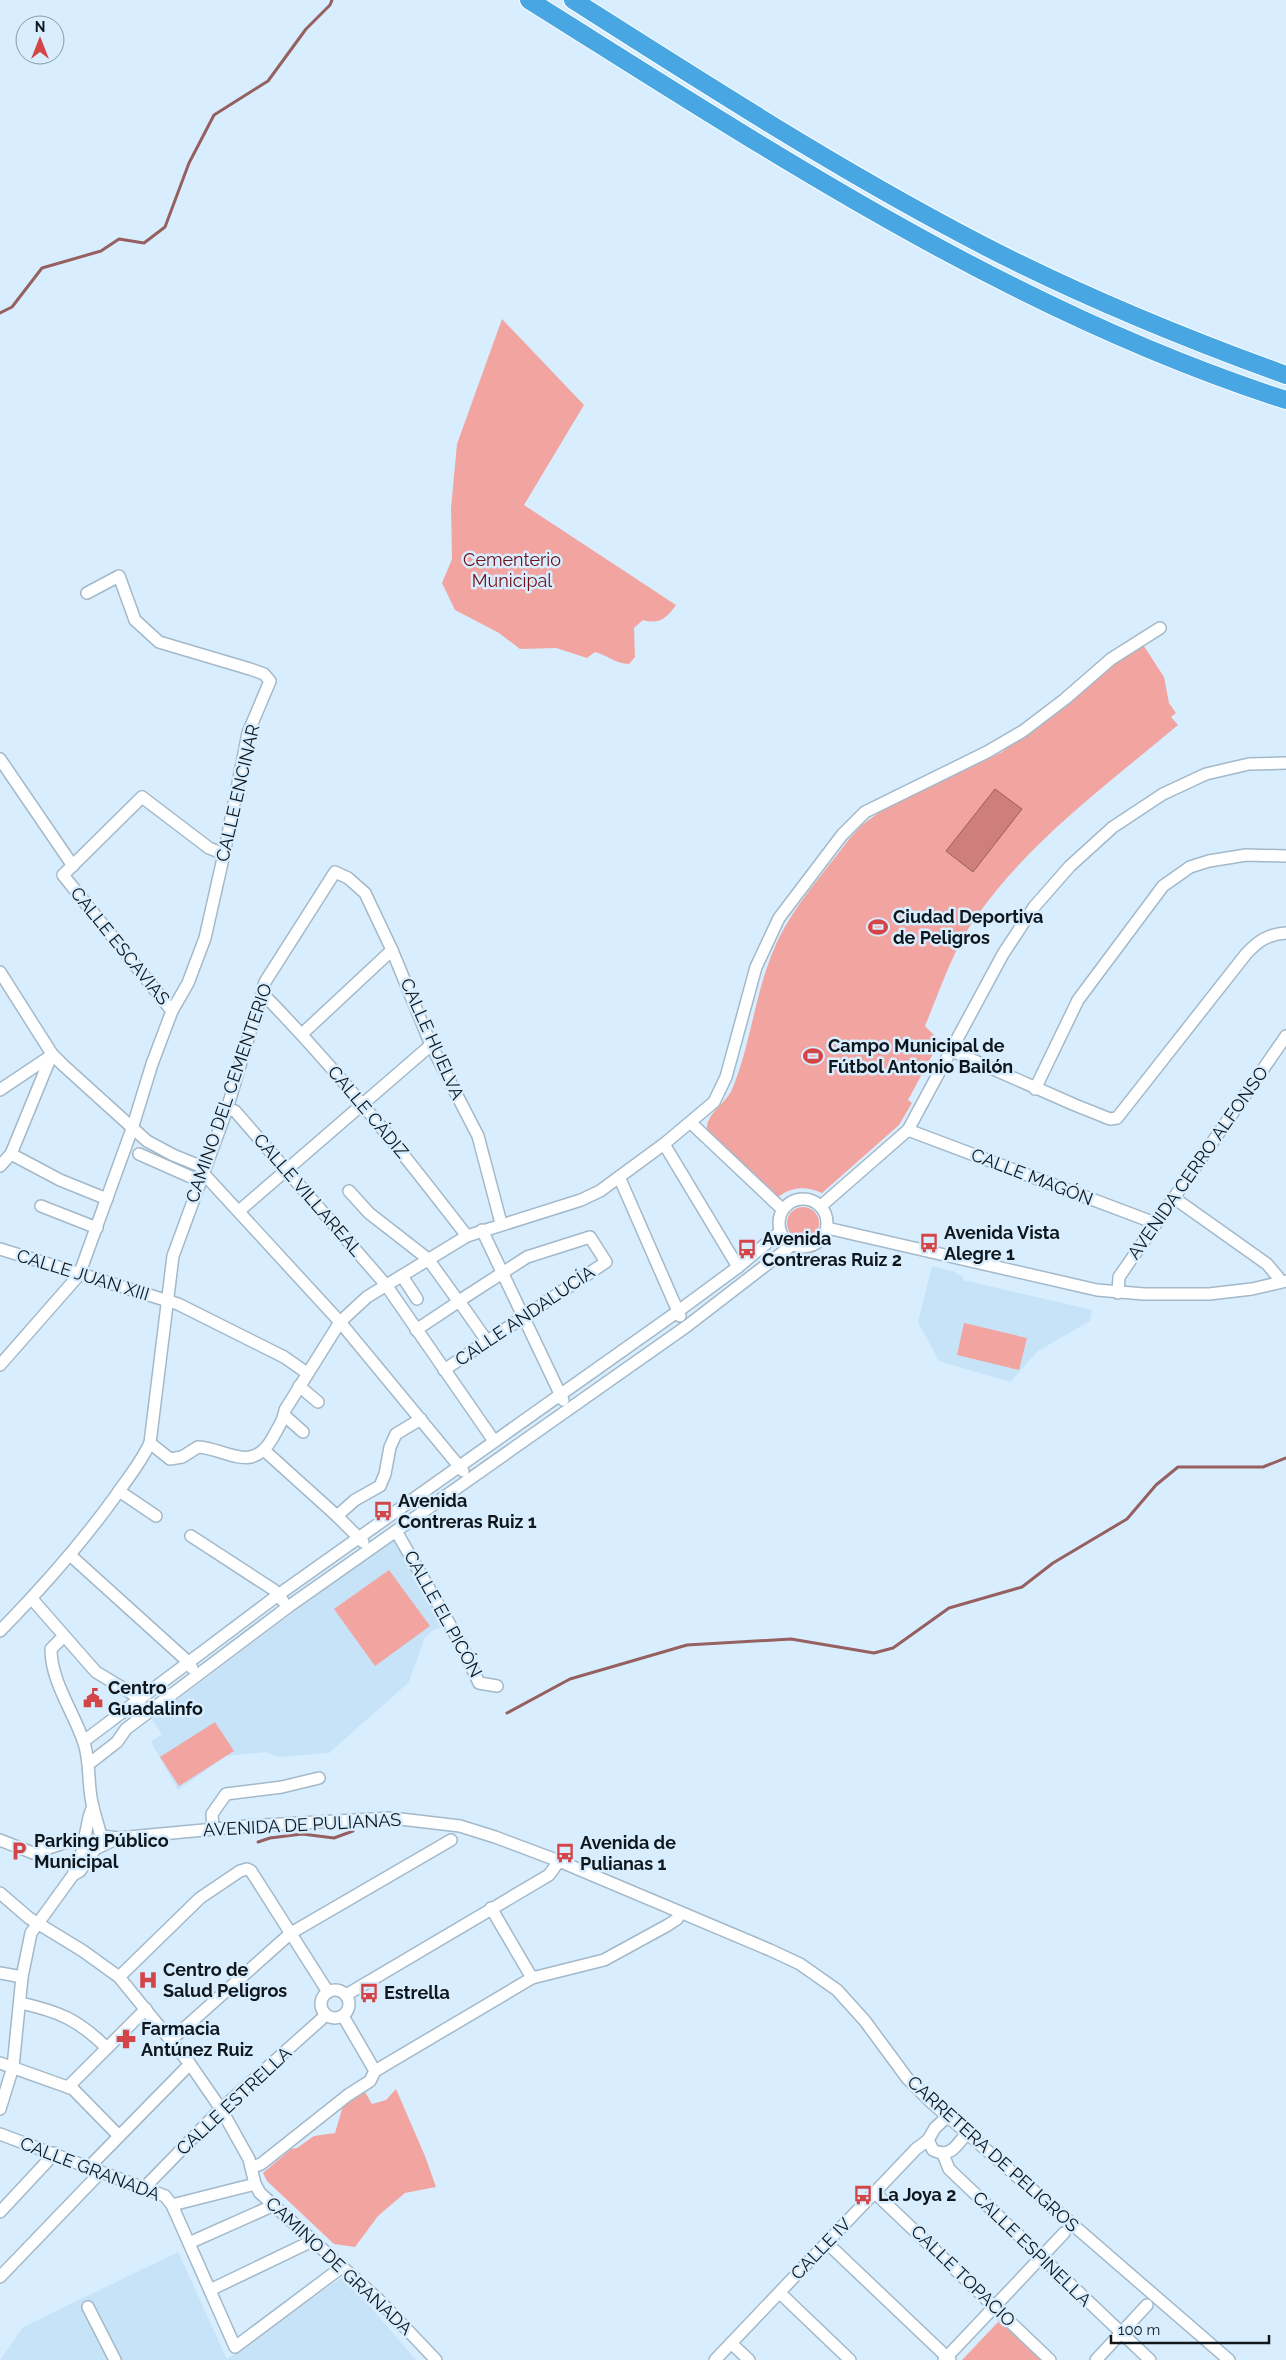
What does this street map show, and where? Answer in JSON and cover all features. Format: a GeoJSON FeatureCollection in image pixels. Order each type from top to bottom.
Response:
{"type":"FeatureCollection","features":[{"type":"Feature","properties":{"kind":"highway"},"geometry":{"type":"LineString","coordinates":[[529,0],[802,171],[960,260],[1122,337],[1193,367],[1286,400]]}},
{"type":"Feature","properties":{"kind":"highway"},"geometry":{"type":"LineString","coordinates":[[573,0],[791,137],[1002,254],[1146,321],[1286,375]]}},
{"type":"Feature","properties":{"kind":"street","name":"CALLE ENCINAR"},"geometry":{"type":"LineString","coordinates":[[79,1275],[132,1129],[152,1064],[172,1012],[188,983],[204,938],[224,854],[248,733],[270,681],[264,674],[250,669],[159,642],[135,620],[119,576],[87,593]]}},
{"type":"Feature","properties":{"kind":"street"},"geometry":{"type":"LineString","coordinates":[[150,1443],[170,1458],[182,1457],[198,1447],[240,1457],[256,1457],[265,1451],[306,1373],[340,1322],[367,1297],[467,1236],[502,1223],[581,1200],[600,1191],[620,1178],[691,1123],[714,1102],[726,1077],[756,967],[779,918],[842,835],[865,812],[987,752],[1023,731],[1065,699],[1110,659],[1160,628]]}},
{"type":"Feature","properties":{"kind":"street","name":"CALLE ESCAVIAS"},"geometry":{"type":"LineString","coordinates":[[0,760],[73,866],[62,875],[172,1012]]}},
{"type":"Feature","properties":{"kind":"street"},"geometry":{"type":"LineString","coordinates":[[821,1206],[908,1130],[1003,954],[1034,907],[1070,866],[1113,827],[1163,794],[1206,774],[1250,764],[1286,763]]}},
{"type":"Feature","properties":{"kind":"street"},"geometry":{"type":"LineString","coordinates":[[73,866],[142,797],[209,848],[224,854]]}},
{"type":"Feature","properties":{"kind":"street"},"geometry":{"type":"LineString","coordinates":[[1035,1088],[1078,1000],[1163,886],[1177,874],[1209,861],[1246,855],[1286,856]]}},
{"type":"Feature","properties":{"kind":"street","name":"CALLE HUELVA"},"geometry":{"type":"LineString","coordinates":[[335,872],[348,878],[365,894],[392,950],[431,1045],[478,1136],[502,1223]]}},
{"type":"Feature","properties":{"kind":"street","name":"CAMINO DEL CEMENTERIO"},"geometry":{"type":"LineString","coordinates":[[0,1631],[32,1599],[70,1555],[140,1464],[150,1443],[166,1300],[173,1256],[227,1109],[265,982],[335,872]]}},
{"type":"Feature","properties":{"kind":"street"},"geometry":{"type":"LineString","coordinates":[[950,1050],[1110,1119],[1116,1118],[1251,948],[1257,942],[1270,936],[1286,933]]}},
{"type":"Feature","properties":{"kind":"street"},"geometry":{"type":"LineString","coordinates":[[302,1034],[392,950]]}},
{"type":"Feature","properties":{"kind":"street"},"geometry":{"type":"LineString","coordinates":[[0,972],[52,1054],[132,1129],[156,1146],[203,1174],[340,1322],[468,1478]]}},
{"type":"Feature","properties":{"kind":"street","name":"CALLE CÁDIZ"},"geometry":{"type":"LineString","coordinates":[[262,993],[363,1102],[467,1236]]}},
{"type":"Feature","properties":{"kind":"street","name":"AVENIDA CERRO ALFONSO"},"geometry":{"type":"LineString","coordinates":[[1118,1292],[1119,1277],[1286,1036]]}},
{"type":"Feature","properties":{"kind":"street"},"geometry":{"type":"LineString","coordinates":[[239,1211],[431,1045]]}},
{"type":"Feature","properties":{"kind":"street"},"geometry":{"type":"LineString","coordinates":[[0,1090],[52,1054]]}},
{"type":"Feature","properties":{"kind":"street"},"geometry":{"type":"LineString","coordinates":[[0,1166],[11,1154],[52,1054]]}},
{"type":"Feature","properties":{"kind":"street","name":"CALLE VILLAREAL"},"geometry":{"type":"LineString","coordinates":[[227,1109],[235,1111],[386,1285],[494,1441]]}},
{"type":"Feature","properties":{"kind":"street"},"geometry":{"type":"LineString","coordinates":[[691,1123],[782,1209]]}},
{"type":"Feature","properties":{"kind":"street","name":"CALLE MAGÓN"},"geometry":{"type":"LineString","coordinates":[[908,1130],[1155,1224]]}},
{"type":"Feature","properties":{"kind":"street"},"geometry":{"type":"LineString","coordinates":[[664,1144],[738,1267]]}},
{"type":"Feature","properties":{"kind":"street"},"geometry":{"type":"LineString","coordinates":[[11,1154],[60,1180],[107,1199]]}},
{"type":"Feature","properties":{"kind":"street"},"geometry":{"type":"LineString","coordinates":[[139,1154],[203,1174]]}},
{"type":"Feature","properties":{"kind":"street"},"geometry":{"type":"LineString","coordinates":[[620,1178],[677,1312],[687,1326]]}},
{"type":"Feature","properties":{"kind":"street"},"geometry":{"type":"LineString","coordinates":[[349,1191],[369,1213],[428,1260],[459,1301],[486,1342]]}},
{"type":"Feature","properties":{"kind":"street"},"geometry":{"type":"LineString","coordinates":[[802,1198],[812,1200],[821,1206],[826,1214],[827,1228],[820,1240],[812,1245],[800,1247],[792,1245],[784,1239],[780,1232],[778,1219],[782,1209],[794,1200],[802,1198]]}},
{"type":"Feature","properties":{"kind":"street"},"geometry":{"type":"LineString","coordinates":[[1174,1198],[1267,1264],[1283,1282]]}},
{"type":"Feature","properties":{"kind":"street"},"geometry":{"type":"LineString","coordinates":[[41,1206],[97,1228]]}},
{"type":"Feature","properties":{"kind":"street"},"geometry":{"type":"LineString","coordinates":[[827,1228],[1079,1286],[1118,1292],[1208,1294],[1252,1289],[1283,1282]]}},
{"type":"Feature","properties":{"kind":"street"},"geometry":{"type":"LineString","coordinates":[[482,1230],[568,1409]]}},
{"type":"Feature","properties":{"kind":"street"},"geometry":{"type":"LineString","coordinates":[[84,1741],[278,1595],[677,1312],[738,1267],[780,1232]]}},
{"type":"Feature","properties":{"kind":"street","name":"CALLE ANDALUCÍA"},"geometry":{"type":"LineString","coordinates":[[444,1370],[606,1262],[590,1238],[527,1257],[503,1272]]}},
{"type":"Feature","properties":{"kind":"street"},"geometry":{"type":"LineString","coordinates":[[90,1763],[117,1742],[126,1730],[288,1607],[468,1478],[687,1326],[792,1245]]}},
{"type":"Feature","properties":{"kind":"street","name":"CALLE JUAN XIII"},"geometry":{"type":"LineString","coordinates":[[0,1250],[178,1304],[284,1357],[306,1373]]}},
{"type":"Feature","properties":{"kind":"street"},"geometry":{"type":"LineString","coordinates":[[416,1330],[503,1272]]}},
{"type":"Feature","properties":{"kind":"street"},"geometry":{"type":"LineString","coordinates":[[0,1365],[79,1275]]}},
{"type":"Feature","properties":{"kind":"street"},"geometry":{"type":"LineString","coordinates":[[402,1276],[417,1299]]}},
{"type":"Feature","properties":{"kind":"street"},"geometry":{"type":"LineString","coordinates":[[299,1386],[318,1402]]}},
{"type":"Feature","properties":{"kind":"street"},"geometry":{"type":"LineString","coordinates":[[284,1414],[303,1432]]}},
{"type":"Feature","properties":{"kind":"street"},"geometry":{"type":"LineString","coordinates":[[337,1516],[355,1500],[380,1486],[385,1474],[390,1447],[396,1434],[421,1419]]}},
{"type":"Feature","properties":{"kind":"street"},"geometry":{"type":"LineString","coordinates":[[265,1451],[337,1516],[369,1549]]}},
{"type":"Feature","properties":{"kind":"street"},"geometry":{"type":"LineString","coordinates":[[119,1491],[156,1516]]}},
{"type":"Feature","properties":{"kind":"street","name":"CALLE EL PICÓN"},"geometry":{"type":"LineString","coordinates":[[396,1531],[461,1644],[479,1683],[497,1686]]}},
{"type":"Feature","properties":{"kind":"street"},"geometry":{"type":"LineString","coordinates":[[191,1536],[274,1590],[288,1607]]}},
{"type":"Feature","properties":{"kind":"street"},"geometry":{"type":"LineString","coordinates":[[70,1555],[188,1662],[197,1675]]}},
{"type":"Feature","properties":{"kind":"street"},"geometry":{"type":"LineString","coordinates":[[32,1599],[96,1672],[140,1699]]}},
{"type":"Feature","properties":{"kind":"street"},"geometry":{"type":"LineString","coordinates":[[0,2110],[14,2067],[22,1977],[31,1934],[73,1875],[93,1840],[89,1814],[93,1808],[90,1763],[84,1741],[62,1694],[50,1657],[50,1649],[64,1636]]}},
{"type":"Feature","properties":{"kind":"street"},"geometry":{"type":"LineString","coordinates":[[213,1829],[212,1814],[226,1794],[282,1787],[319,1778]]}},
{"type":"Feature","properties":{"kind":"street","name":"AVENIDA DE PULIANAS"},"geometry":{"type":"LineString","coordinates":[[0,1840],[33,1853],[59,1844],[213,1829],[392,1818],[426,1821],[460,1826],[495,1837],[559,1861],[680,1912]]}},
{"type":"Feature","properties":{"kind":"street"},"geometry":{"type":"LineString","coordinates":[[171,2040],[291,1933],[451,1840]]}},
{"type":"Feature","properties":{"kind":"street"},"geometry":{"type":"LineString","coordinates":[[346,1995],[549,1875],[559,1861]]}},
{"type":"Feature","properties":{"kind":"street"},"geometry":{"type":"LineString","coordinates":[[119,1977],[200,1898],[240,1870],[247,1869],[251,1871],[328,1992]]}},
{"type":"Feature","properties":{"kind":"street","name":"CAMINO DE GRANADA"},"geometry":{"type":"LineString","coordinates":[[0,1893],[37,1923],[83,1951],[119,1977],[190,2064],[221,2109],[252,2167],[255,2184],[272,2206],[379,2300],[436,2360]]}},
{"type":"Feature","properties":{"kind":"street"},"geometry":{"type":"LineString","coordinates":[[491,1908],[532,1978]]}},
{"type":"Feature","properties":{"kind":"street"},"geometry":{"type":"LineString","coordinates":[[252,2167],[261,2164],[348,2095],[370,2081],[375,2071],[532,1978],[604,1960],[668,1925],[677,1919],[680,1912]]}},
{"type":"Feature","properties":{"kind":"street","name":"CARRETERA DE PELIGROS"},"geometry":{"type":"LineString","coordinates":[[680,1912],[800,1964],[837,1990],[865,2021],[907,2078],[947,2117],[1229,2360]]}},
{"type":"Feature","properties":{"kind":"street"},"geometry":{"type":"LineString","coordinates":[[0,1972],[22,1977]]}},
{"type":"Feature","properties":{"kind":"street"},"geometry":{"type":"LineString","coordinates":[[339,1990],[346,1995],[349,2007],[343,2016],[334,2018],[326,2015],[321,2005],[323,1996],[328,1992],[339,1990]]}},
{"type":"Feature","properties":{"kind":"street"},"geometry":{"type":"LineString","coordinates":[[21,2002],[49,2009],[71,2018],[107,2048]]}},
{"type":"Feature","properties":{"kind":"street"},"geometry":{"type":"LineString","coordinates":[[68,2087],[146,2010]]}},
{"type":"Feature","properties":{"kind":"street","name":"CALLE ESTRELLA"},"geometry":{"type":"LineString","coordinates":[[144,2189],[221,2109],[326,2015]]}},
{"type":"Feature","properties":{"kind":"street"},"geometry":{"type":"LineString","coordinates":[[343,2016],[375,2071]]}},
{"type":"Feature","properties":{"kind":"street"},"geometry":{"type":"LineString","coordinates":[[0,2063],[73,2089],[119,2136]]}},
{"type":"Feature","properties":{"kind":"street"},"geometry":{"type":"LineString","coordinates":[[88,2168],[190,2064]]}},
{"type":"Feature","properties":{"kind":"street"},"geometry":{"type":"LineString","coordinates":[[947,2117],[935,2128],[928,2140],[933,2150],[943,2154],[951,2152],[966,2134]]}},
{"type":"Feature","properties":{"kind":"street","name":"CALLE GRANADA"},"geometry":{"type":"LineString","coordinates":[[0,2134],[55,2153],[100,2173],[164,2196],[172,2205],[235,2347],[342,2268]]}},
{"type":"Feature","properties":{"kind":"street","name":"CALLE IV"},"geometry":{"type":"LineString","coordinates":[[715,2360],[916,2149],[928,2140]]}},
{"type":"Feature","properties":{"kind":"street"},"geometry":{"type":"LineString","coordinates":[[0,2212],[55,2153]]}},
{"type":"Feature","properties":{"kind":"street","name":"CALLE ESPINELLA"},"geometry":{"type":"LineString","coordinates":[[943,2154],[949,2169],[1150,2360]]}},
{"type":"Feature","properties":{"kind":"street"},"geometry":{"type":"LineString","coordinates":[[0,2278],[100,2173]]}},
{"type":"Feature","properties":{"kind":"street"},"geometry":{"type":"LineString","coordinates":[[172,2205],[255,2184]]}},
{"type":"Feature","properties":{"kind":"street","name":"CALLE TOPACIO"},"geometry":{"type":"LineString","coordinates":[[875,2193],[1050,2360]]}},
{"type":"Feature","properties":{"kind":"street"},"geometry":{"type":"LineString","coordinates":[[189,2243],[272,2206]]}},
{"type":"Feature","properties":{"kind":"street"},"geometry":{"type":"LineString","coordinates":[[827,2243],[947,2359],[1064,2233]]}},
{"type":"Feature","properties":{"kind":"street"},"geometry":{"type":"LineString","coordinates":[[210,2290],[312,2241]]}},
{"type":"Feature","properties":{"kind":"street"},"geometry":{"type":"LineString","coordinates":[[780,2293],[850,2360]]}},
{"type":"Feature","properties":{"kind":"street"},"geometry":{"type":"LineString","coordinates":[[1096,2360],[1147,2305]]}},
{"type":"Feature","properties":{"kind":"street"},"geometry":{"type":"LineString","coordinates":[[88,2307],[114,2360]]}},
{"type":"Feature","properties":{"kind":"street"},"geometry":{"type":"LineString","coordinates":[[731,2343],[749,2360]]}},
{"type":"Feature","properties":{"kind":"shaded area"},"geometry":{"type":"Polygon","coordinates":[[[995,789],[1022,809],[973,872],[946,851],[995,789]]]}},
{"type":"Feature","properties":{"kind":"shaded area"},"geometry":{"type":"Polygon","coordinates":[[[932,1266],[956,1272],[956,1274],[963,1276],[963,1280],[1092,1310],[1090,1321],[1038,1351],[1010,1382],[939,1361],[918,1322],[932,1266]]]}},
{"type":"Feature","properties":{"kind":"shaded area"},"geometry":{"type":"Polygon","coordinates":[[[395,1539],[446,1625],[432,1631],[425,1637],[409,1682],[329,1753],[277,1757],[265,1752],[226,1756],[178,1790],[151,1742],[162,1734],[152,1719],[292,1613],[395,1539]]]}},
{"type":"Feature","properties":{"kind":"shaded area"},"geometry":{"type":"Polygon","coordinates":[[[178,2252],[227,2359],[344,2276],[416,2360],[0,2360],[23,2327],[178,2252]]]}},
{"type":"Feature","properties":{"kind":"green space","name":"Cementerio Municipal"},"geometry":{"type":"Polygon","coordinates":[[[502,319],[584,405],[524,505],[676,605],[662,619],[654,622],[643,620],[634,628],[635,657],[629,664],[620,663],[595,652],[587,658],[556,648],[520,649],[499,633],[455,610],[442,583],[452,559],[451,508],[457,444],[502,319]]]}},
{"type":"Feature","properties":{"kind":"green space","name":"Ciudad Deportiva de Peligros"},"geometry":{"type":"Polygon","coordinates":[[[1142,643],[1164,677],[1169,703],[1176,713],[1171,717],[1178,725],[1047,836],[1000,886],[979,913],[955,953],[925,1026],[940,1041],[908,1100],[912,1103],[899,1125],[822,1193],[800,1188],[778,1197],[707,1131],[707,1125],[709,1119],[726,1099],[733,1087],[762,983],[774,949],[798,906],[849,839],[862,825],[881,811],[1002,752],[1142,643]]]}},
{"type":"Feature","properties":{"kind":"green space"},"geometry":{"type":"Polygon","coordinates":[[[803,1207],[815,1211],[819,1223],[815,1235],[803,1239],[791,1235],[787,1223],[791,1211],[803,1207]]]}},
{"type":"Feature","properties":{"kind":"green space"},"geometry":{"type":"Polygon","coordinates":[[[964,1323],[1027,1338],[1019,1370],[957,1355],[964,1323]]]}},
{"type":"Feature","properties":{"kind":"green space"},"geometry":{"type":"Polygon","coordinates":[[[389,1570],[430,1626],[375,1666],[334,1609],[389,1570]]]}},
{"type":"Feature","properties":{"kind":"green space"},"geometry":{"type":"Polygon","coordinates":[[[215,1722],[234,1751],[179,1786],[160,1757],[215,1722]]]}},
{"type":"Feature","properties":{"kind":"green space"},"geometry":{"type":"Polygon","coordinates":[[[396,2089],[425,2156],[436,2187],[405,2193],[378,2216],[355,2247],[334,2244],[267,2181],[263,2173],[291,2149],[297,2148],[314,2136],[335,2133],[343,2106],[365,2092],[372,2104],[386,2100],[396,2089]]]}},
{"type":"Feature","properties":{"kind":"green space"},"geometry":{"type":"Polygon","coordinates":[[[1000,2320],[1042,2360],[962,2360],[1000,2320]]]}},
{"type":"Feature","properties":{"kind":"waterway"},"geometry":{"type":"LineString","coordinates":[[0,313],[12,307],[42,268],[101,251],[119,239],[144,243],[165,227],[189,163],[214,115],[268,81],[306,29],[330,5],[332,0]]}},
{"type":"Feature","properties":{"kind":"waterway"},"geometry":{"type":"LineString","coordinates":[[507,1713],[570,1679],[687,1645],[791,1639],[874,1653],[893,1648],[949,1608],[1022,1587],[1053,1563],[1127,1519],[1156,1485],[1178,1467],[1263,1467],[1286,1458]]}},
{"type":"Feature","properties":{"kind":"waterway"},"geometry":{"type":"LineString","coordinates":[[258,1842],[270,1838],[302,1834],[334,1838],[353,1831]]}},
{"type":"Feature","properties":{"kind":"place","name":"Ciudad Deportiva de Peligros"},"geometry":{"type":"Point","coordinates":[878,927]}},
{"type":"Feature","properties":{"kind":"place","name":"Campo Municipal de Fútbol Antonio Bailón"},"geometry":{"type":"Point","coordinates":[813,1056]}},
{"type":"Feature","properties":{"kind":"place","name":"Avenida Vista Alegre 1"},"geometry":{"type":"Point","coordinates":[929,1243]}},
{"type":"Feature","properties":{"kind":"place","name":"Avenida Contreras Ruiz 2"},"geometry":{"type":"Point","coordinates":[747,1249]}},
{"type":"Feature","properties":{"kind":"place","name":"Avenida Contreras Ruiz 1"},"geometry":{"type":"Point","coordinates":[383,1511]}},
{"type":"Feature","properties":{"kind":"place","name":"Centro Guadalinfo"},"geometry":{"type":"Point","coordinates":[93,1698]}},
{"type":"Feature","properties":{"kind":"place","name":"Parking Público Municipal"},"geometry":{"type":"Point","coordinates":[19,1851]}},
{"type":"Feature","properties":{"kind":"place","name":"Avenida de Pulianas 1"},"geometry":{"type":"Point","coordinates":[565,1853]}},
{"type":"Feature","properties":{"kind":"place","name":"Centro de Salud Peligros"},"geometry":{"type":"Point","coordinates":[148,1980]}},
{"type":"Feature","properties":{"kind":"place","name":"Estrella"},"geometry":{"type":"Point","coordinates":[369,1993]}},
{"type":"Feature","properties":{"kind":"place","name":"Farmacia Antúnez Ruiz"},"geometry":{"type":"Point","coordinates":[126,2039]}},
{"type":"Feature","properties":{"kind":"place","name":"La Joya 2"},"geometry":{"type":"Point","coordinates":[863,2195]}}]}
